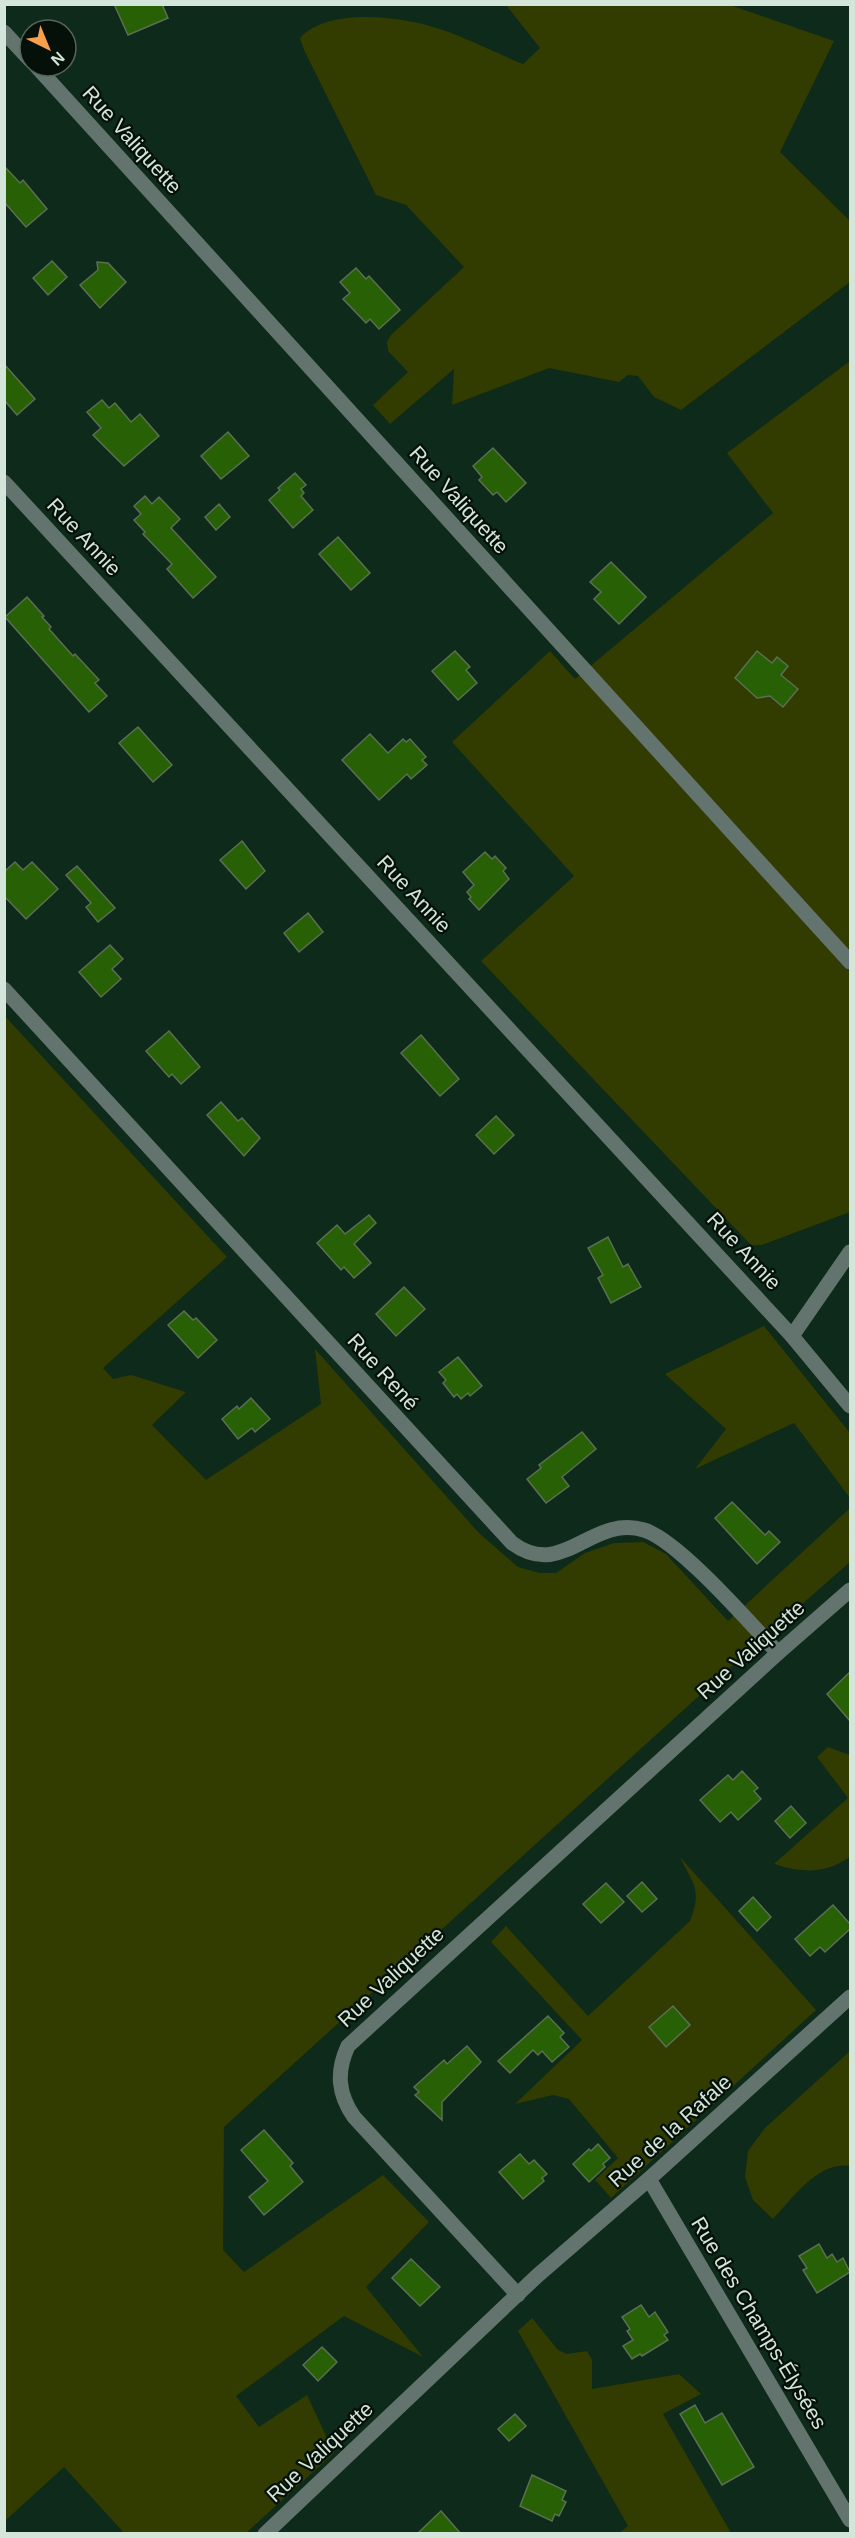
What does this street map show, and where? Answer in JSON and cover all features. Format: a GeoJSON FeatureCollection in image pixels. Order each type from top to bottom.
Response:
{"type":"FeatureCollection","features":[{"type":"Feature","properties":{"kind":"street"},"geometry":{"type":"LineString","coordinates":[[4,32],[18,47]]}},
{"type":"Feature","properties":{"kind":"street","name":"Rue Valiquette"},"geometry":{"type":"LineString","coordinates":[[47,78],[850,962]]}},
{"type":"Feature","properties":{"kind":"street","name":"Rue Annie"},"geometry":{"type":"LineString","coordinates":[[4,482],[792,1336]]}},
{"type":"Feature","properties":{"kind":"street","name":"Rue René"},"geometry":{"type":"LineString","coordinates":[[4,989],[513,1543],[532,1554],[552,1556],[610,1529],[632,1527],[653,1533],[688,1559],[778,1653]]}},
{"type":"Feature","properties":{"kind":"street"},"geometry":{"type":"LineString","coordinates":[[850,1252],[792,1336],[850,1406]]}},
{"type":"Feature","properties":{"kind":"street","name":"Rue Valiquette"},"geometry":{"type":"LineString","coordinates":[[265,2534],[518,2295],[346,2107],[340,2089],[340,2070],[348,2046],[850,1590]]}},
{"type":"Feature","properties":{"kind":"street","name":"Rue de la Rafale"},"geometry":{"type":"LineString","coordinates":[[518,2295],[850,1997]]}},
{"type":"Feature","properties":{"kind":"street","name":"Rue des Champs-Élysées"},"geometry":{"type":"LineString","coordinates":[[649,2179],[850,2520]]}},
{"type":"Feature","properties":{"kind":"green space"},"geometry":{"type":"Polygon","coordinates":[[[727,4],[834,41],[780,152],[850,221],[850,282],[681,410],[654,397],[638,376],[628,375],[619,382],[549,368],[452,405],[454,369],[390,424],[373,405],[408,372],[388,351],[387,342],[391,335],[464,267],[406,205],[376,195],[300,38],[312,28],[344,18],[401,20],[445,31],[523,64],[540,48],[506,5],[727,4]]]}},
{"type":"Feature","properties":{"kind":"green space"},"geometry":{"type":"Polygon","coordinates":[[[850,361],[850,1212],[762,1245],[751,1245],[481,961],[574,876],[452,742],[550,651],[575,679],[773,513],[727,453],[850,361]]]}},
{"type":"Feature","properties":{"kind":"green space"},"geometry":{"type":"Polygon","coordinates":[[[4,1015],[227,1257],[103,1368],[113,1379],[131,1375],[186,1392],[152,1425],[206,1480],[321,1404],[315,1349],[479,1533],[518,1567],[540,1573],[556,1573],[585,1553],[614,1543],[643,1542],[666,1554],[728,1621],[850,1508],[850,1562],[743,1656],[224,2127],[223,2250],[244,2272],[383,2175],[429,2222],[366,2287],[423,2357],[344,2316],[236,2396],[259,2427],[307,2395],[334,2453],[246,2533],[124,2533],[64,2467],[5,2521],[4,1015]]]}},
{"type":"Feature","properties":{"kind":"green space"},"geometry":{"type":"Polygon","coordinates":[[[764,1326],[850,1433],[850,1498],[794,1423],[695,1469],[726,1429],[665,1374],[764,1326]]]}},
{"type":"Feature","properties":{"kind":"green space"},"geometry":{"type":"Polygon","coordinates":[[[828,1747],[850,1755],[850,1857],[832,1867],[813,1870],[794,1869],[774,1864],[848,1798],[817,1757],[828,1747]]]}},
{"type":"Feature","properties":{"kind":"green space"},"geometry":{"type":"Polygon","coordinates":[[[680,1857],[816,2010],[611,2198],[595,2180],[618,2158],[569,2099],[553,2095],[515,2104],[582,2040],[491,1942],[506,1926],[588,2016],[690,1921],[696,1894],[680,1857]]]}},
{"type":"Feature","properties":{"kind":"green space"},"geometry":{"type":"Polygon","coordinates":[[[850,2051],[850,2166],[827,2169],[817,2175],[773,2219],[753,2200],[745,2177],[748,2151],[765,2128],[850,2051]]]}},
{"type":"Feature","properties":{"kind":"green space"},"geometry":{"type":"Polygon","coordinates":[[[532,2318],[558,2350],[567,2354],[587,2351],[592,2360],[592,2389],[679,2374],[701,2394],[663,2414],[731,2533],[619,2533],[628,2526],[518,2331],[532,2318]]]}},
{"type":"Feature","properties":{"kind":"building"},"geometry":{"type":"Polygon","coordinates":[[[114,4],[162,4],[168,18],[128,35],[114,4]]]}},
{"type":"Feature","properties":{"kind":"building"},"geometry":{"type":"Polygon","coordinates":[[[4,166],[20,183],[23,180],[47,209],[26,227],[4,202],[4,166]]]}},
{"type":"Feature","properties":{"kind":"building"},"geometry":{"type":"Polygon","coordinates":[[[52,261],[67,277],[48,295],[33,278],[52,261]]]}},
{"type":"Feature","properties":{"kind":"building"},"geometry":{"type":"Polygon","coordinates":[[[97,262],[108,263],[126,282],[100,308],[80,285],[98,270],[97,262]]]}},
{"type":"Feature","properties":{"kind":"building"},"geometry":{"type":"Polygon","coordinates":[[[356,268],[366,279],[369,276],[400,310],[379,329],[370,319],[366,323],[343,299],[350,293],[340,282],[356,268]]]}},
{"type":"Feature","properties":{"kind":"building"},"geometry":{"type":"Polygon","coordinates":[[[4,364],[35,399],[17,415],[4,400],[4,364]]]}},
{"type":"Feature","properties":{"kind":"building"},"geometry":{"type":"Polygon","coordinates":[[[102,400],[109,408],[115,403],[131,422],[140,414],[159,436],[124,466],[93,435],[101,428],[87,412],[102,400]]]}},
{"type":"Feature","properties":{"kind":"building"},"geometry":{"type":"Polygon","coordinates":[[[228,432],[249,456],[221,479],[201,456],[228,432]]]}},
{"type":"Feature","properties":{"kind":"building"},"geometry":{"type":"Polygon","coordinates":[[[493,448],[526,483],[506,502],[497,492],[493,495],[479,480],[482,477],[473,466],[493,448]]]}},
{"type":"Feature","properties":{"kind":"building"},"geometry":{"type":"Polygon","coordinates":[[[295,473],[306,485],[301,489],[304,493],[301,496],[313,510],[293,528],[269,500],[280,490],[278,488],[295,473]]]}},
{"type":"Feature","properties":{"kind":"building"},"geometry":{"type":"Polygon","coordinates":[[[145,496],[152,504],[159,497],[180,519],[171,528],[216,577],[193,598],[167,569],[172,564],[143,534],[145,532],[134,520],[141,514],[134,506],[145,496]]]}},
{"type":"Feature","properties":{"kind":"building"},"geometry":{"type":"Polygon","coordinates":[[[219,504],[230,517],[216,530],[205,517],[219,504]]]}},
{"type":"Feature","properties":{"kind":"building"},"geometry":{"type":"Polygon","coordinates":[[[338,537],[370,573],[351,590],[319,554],[338,537]]]}},
{"type":"Feature","properties":{"kind":"building"},"geometry":{"type":"Polygon","coordinates":[[[611,562],[646,597],[619,624],[594,599],[601,592],[590,582],[611,562]]]}},
{"type":"Feature","properties":{"kind":"building"},"geometry":{"type":"Polygon","coordinates":[[[27,597],[44,616],[42,617],[51,627],[49,629],[99,680],[95,683],[107,696],[89,712],[5,617],[27,597]]]}},
{"type":"Feature","properties":{"kind":"building"},"geometry":{"type":"Polygon","coordinates":[[[455,651],[470,667],[466,670],[477,683],[458,700],[432,671],[455,651]]]}},
{"type":"Feature","properties":{"kind":"building"},"geometry":{"type":"Polygon","coordinates":[[[757,651],[772,663],[777,657],[788,666],[781,675],[798,689],[783,707],[770,696],[757,698],[735,678],[757,651]]]}},
{"type":"Feature","properties":{"kind":"building"},"geometry":{"type":"Polygon","coordinates":[[[138,727],[172,765],[153,782],[119,743],[138,727]]]}},
{"type":"Feature","properties":{"kind":"building"},"geometry":{"type":"Polygon","coordinates":[[[370,734],[388,753],[403,739],[406,742],[410,739],[426,757],[422,760],[427,765],[411,779],[407,774],[379,800],[342,760],[370,734]]]}},
{"type":"Feature","properties":{"kind":"building"},"geometry":{"type":"Polygon","coordinates":[[[242,841],[265,871],[246,889],[220,860],[242,841]]]}},
{"type":"Feature","properties":{"kind":"building"},"geometry":{"type":"Polygon","coordinates":[[[485,852],[492,859],[495,856],[506,868],[503,871],[509,879],[479,910],[469,899],[471,897],[467,892],[474,885],[463,872],[485,852]]]}},
{"type":"Feature","properties":{"kind":"building"},"geometry":{"type":"Polygon","coordinates":[[[15,862],[23,870],[32,862],[58,889],[26,919],[4,896],[4,872],[15,862]]]}},
{"type":"Feature","properties":{"kind":"building"},"geometry":{"type":"Polygon","coordinates":[[[77,866],[115,908],[98,922],[86,907],[91,903],[66,875],[77,866]]]}},
{"type":"Feature","properties":{"kind":"building"},"geometry":{"type":"Polygon","coordinates":[[[308,913],[323,932],[299,952],[284,933],[308,913]]]}},
{"type":"Feature","properties":{"kind":"building"},"geometry":{"type":"Polygon","coordinates":[[[110,945],[123,959],[112,969],[121,979],[101,997],[79,972],[110,945]]]}},
{"type":"Feature","properties":{"kind":"building"},"geometry":{"type":"Polygon","coordinates":[[[169,1031],[200,1067],[181,1084],[172,1074],[169,1077],[146,1051],[169,1031]]]}},
{"type":"Feature","properties":{"kind":"building"},"geometry":{"type":"Polygon","coordinates":[[[421,1035],[459,1079],[440,1096],[401,1053],[421,1035]]]}},
{"type":"Feature","properties":{"kind":"building"},"geometry":{"type":"Polygon","coordinates":[[[221,1102],[238,1121],[242,1118],[260,1138],[244,1156],[207,1115],[221,1102]]]}},
{"type":"Feature","properties":{"kind":"building"},"geometry":{"type":"Polygon","coordinates":[[[496,1116],[514,1135],[494,1154],[476,1135],[496,1116]]]}},
{"type":"Feature","properties":{"kind":"building"},"geometry":{"type":"Polygon","coordinates":[[[369,1215],[376,1223],[354,1244],[371,1263],[354,1278],[344,1267],[341,1270],[317,1243],[337,1225],[345,1234],[369,1215]]]}},
{"type":"Feature","properties":{"kind":"building"},"geometry":{"type":"Polygon","coordinates":[[[608,1237],[623,1267],[628,1264],[641,1287],[611,1303],[598,1278],[603,1275],[588,1248],[608,1237]]]}},
{"type":"Feature","properties":{"kind":"building"},"geometry":{"type":"Polygon","coordinates":[[[404,1287],[425,1309],[396,1336],[376,1314],[404,1287]]]}},
{"type":"Feature","properties":{"kind":"building"},"geometry":{"type":"Polygon","coordinates":[[[184,1311],[193,1320],[196,1318],[217,1340],[198,1358],[168,1325],[184,1311]]]}},
{"type":"Feature","properties":{"kind":"building"},"geometry":{"type":"Polygon","coordinates":[[[458,1357],[482,1386],[470,1396],[468,1393],[461,1399],[457,1394],[454,1397],[443,1383],[446,1380],[439,1372],[458,1357]]]}},
{"type":"Feature","properties":{"kind":"building"},"geometry":{"type":"Polygon","coordinates":[[[251,1398],[270,1419],[255,1432],[252,1428],[238,1439],[222,1419],[237,1406],[239,1409],[251,1398]]]}},
{"type":"Feature","properties":{"kind":"building"},"geometry":{"type":"Polygon","coordinates":[[[582,1432],[596,1449],[562,1477],[569,1486],[546,1503],[527,1479],[541,1468],[539,1465],[582,1432]]]}},
{"type":"Feature","properties":{"kind":"building"},"geometry":{"type":"Polygon","coordinates":[[[732,1502],[765,1535],[769,1531],[780,1542],[757,1564],[715,1518],[732,1502]]]}},
{"type":"Feature","properties":{"kind":"building"},"geometry":{"type":"Polygon","coordinates":[[[850,1672],[850,1721],[827,1694],[850,1672]]]}},
{"type":"Feature","properties":{"kind":"building"},"geometry":{"type":"Polygon","coordinates":[[[742,1771],[758,1788],[754,1791],[761,1799],[738,1820],[731,1812],[720,1822],[700,1800],[728,1775],[733,1780],[742,1771]]]}},
{"type":"Feature","properties":{"kind":"building"},"geometry":{"type":"Polygon","coordinates":[[[791,1806],[806,1823],[790,1838],[775,1821],[791,1806]]]}},
{"type":"Feature","properties":{"kind":"building"},"geometry":{"type":"Polygon","coordinates":[[[642,1882],[657,1899],[642,1912],[627,1896],[642,1882]]]}},
{"type":"Feature","properties":{"kind":"building"},"geometry":{"type":"Polygon","coordinates":[[[606,1883],[624,1902],[601,1923],[583,1904],[606,1883]]]}},
{"type":"Feature","properties":{"kind":"building"},"geometry":{"type":"Polygon","coordinates":[[[753,1897],[771,1917],[757,1931],[739,1911],[753,1897]]]}},
{"type":"Feature","properties":{"kind":"building"},"geometry":{"type":"Polygon","coordinates":[[[833,1905],[850,1924],[850,1929],[825,1952],[820,1947],[810,1956],[795,1939],[833,1905]]]}},
{"type":"Feature","properties":{"kind":"building"},"geometry":{"type":"Polygon","coordinates":[[[673,2006],[690,2025],[666,2047],[649,2027],[673,2006]]]}},
{"type":"Feature","properties":{"kind":"building"},"geometry":{"type":"Polygon","coordinates":[[[548,2016],[564,2033],[560,2037],[569,2047],[552,2062],[542,2051],[538,2055],[533,2050],[510,2073],[498,2061],[548,2016]]]}},
{"type":"Feature","properties":{"kind":"building"},"geometry":{"type":"Polygon","coordinates":[[[467,2046],[481,2062],[442,2102],[442,2120],[415,2095],[419,2092],[414,2087],[444,2060],[447,2064],[467,2046]]]}},
{"type":"Feature","properties":{"kind":"building"},"geometry":{"type":"Polygon","coordinates":[[[264,2130],[293,2163],[290,2166],[303,2182],[264,2215],[249,2197],[268,2181],[241,2150],[264,2130]]]}},
{"type":"Feature","properties":{"kind":"building"},"geometry":{"type":"Polygon","coordinates":[[[598,2144],[610,2158],[603,2164],[605,2167],[589,2182],[573,2164],[598,2144]]]}},
{"type":"Feature","properties":{"kind":"building"},"geometry":{"type":"Polygon","coordinates":[[[520,2154],[529,2164],[534,2160],[547,2174],[542,2178],[544,2181],[523,2199],[499,2172],[520,2154]]]}},
{"type":"Feature","properties":{"kind":"building"},"geometry":{"type":"Polygon","coordinates":[[[819,2244],[827,2258],[832,2254],[837,2262],[843,2258],[850,2272],[817,2293],[803,2270],[807,2268],[799,2256],[819,2244]]]}},
{"type":"Feature","properties":{"kind":"building"},"geometry":{"type":"Polygon","coordinates":[[[411,2259],[440,2287],[420,2306],[392,2278],[411,2259]]]}},
{"type":"Feature","properties":{"kind":"building"},"geometry":{"type":"Polygon","coordinates":[[[641,2305],[649,2317],[655,2312],[668,2332],[664,2335],[668,2340],[642,2356],[640,2354],[632,2359],[623,2346],[633,2340],[627,2331],[630,2329],[622,2317],[641,2305]]]}},
{"type":"Feature","properties":{"kind":"building"},"geometry":{"type":"Polygon","coordinates":[[[322,2347],[337,2362],[318,2381],[303,2365],[322,2347]]]}},
{"type":"Feature","properties":{"kind":"building"},"geometry":{"type":"Polygon","coordinates":[[[695,2405],[705,2423],[722,2413],[754,2467],[722,2485],[680,2414],[695,2405]]]}},
{"type":"Feature","properties":{"kind":"building"},"geometry":{"type":"Polygon","coordinates":[[[515,2414],[526,2426],[509,2441],[498,2429],[515,2414]]]}},
{"type":"Feature","properties":{"kind":"building"},"geometry":{"type":"Polygon","coordinates":[[[532,2475],[566,2491],[562,2500],[566,2502],[559,2516],[555,2514],[552,2521],[520,2506],[532,2475]]]}},
{"type":"Feature","properties":{"kind":"building"},"geometry":{"type":"Polygon","coordinates":[[[441,2511],[461,2534],[417,2534],[441,2511]]]}}]}
